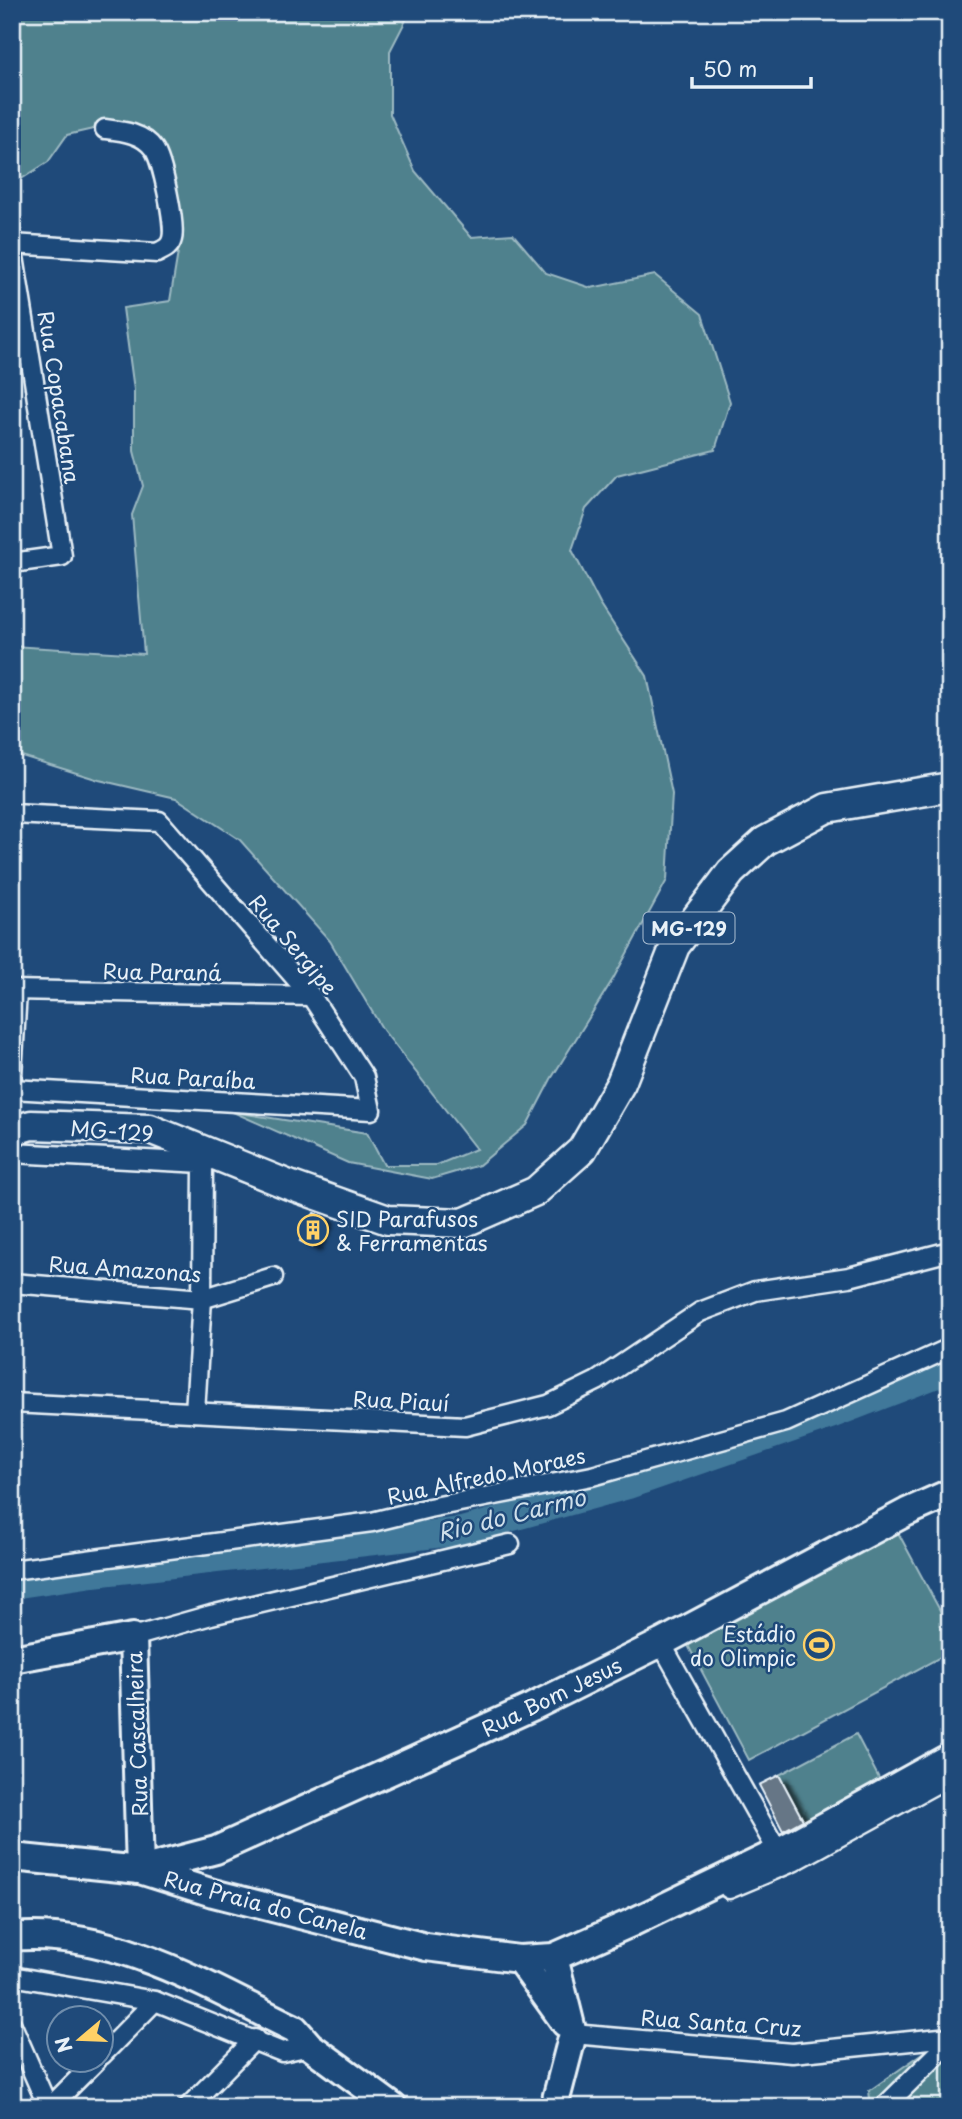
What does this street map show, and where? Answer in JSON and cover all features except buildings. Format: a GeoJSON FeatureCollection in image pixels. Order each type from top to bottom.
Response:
{"type":"FeatureCollection","features":[{"type":"Feature","properties":{"kind":"main road","name":"MG-129"},"geometry":{"type":"LineString","coordinates":[[12,1131],[31,1125],[150,1129],[289,1185],[388,1220],[463,1223],[536,1191],[582,1150],[621,1083],[675,947],[731,872],[765,841],[827,808],[950,787]]}},
{"type":"Feature","properties":{"kind":"street"},"geometry":{"type":"LineString","coordinates":[[12,244],[158,253],[168,248],[172,238],[172,226],[164,176],[154,147],[139,136],[105,129]]}},
{"type":"Feature","properties":{"kind":"street","name":"Rua Copacabana"},"geometry":{"type":"LineString","coordinates":[[12,244],[62,556],[12,563]]}},
{"type":"Feature","properties":{"kind":"street","name":"Rua Sergipe"},"geometry":{"type":"LineString","coordinates":[[12,814],[159,821],[311,996],[364,1077],[371,1110]]}},
{"type":"Feature","properties":{"kind":"street"},"geometry":{"type":"LineString","coordinates":[[12,1076],[15,991]]}},
{"type":"Feature","properties":{"kind":"street","name":"Rua Paraná"},"geometry":{"type":"LineString","coordinates":[[15,991],[311,996]]}},
{"type":"Feature","properties":{"kind":"street","name":"Rua Paraíba"},"geometry":{"type":"LineString","coordinates":[[12,1089],[371,1110]]}},
{"type":"Feature","properties":{"kind":"street"},"geometry":{"type":"LineString","coordinates":[[12,1153],[204,1163],[202,1299],[195,1412]]}},
{"type":"Feature","properties":{"kind":"street","name":"Rua Piauí"},"geometry":{"type":"LineString","coordinates":[[12,1403],[465,1426],[548,1405],[597,1381],[700,1312],[755,1291],[849,1277],[950,1251]]}},
{"type":"Feature","properties":{"kind":"street","name":"Rua Amazonas"},"geometry":{"type":"LineString","coordinates":[[12,1283],[202,1299],[273,1276]]}},
{"type":"Feature","properties":{"kind":"street","name":"Rua Alfredo Moraes"},"geometry":{"type":"LineString","coordinates":[[12,1570],[372,1522],[592,1476],[786,1422],[950,1348]]}},
{"type":"Feature","properties":{"kind":"street","name":"Rua Bom Jesus"},"geometry":{"type":"LineString","coordinates":[[140,1870],[216,1850],[532,1707],[662,1643],[906,1512],[950,1493]]}},
{"type":"Feature","properties":{"kind":"street"},"geometry":{"type":"LineString","coordinates":[[133,1637],[211,1615],[510,1544]]}},
{"type":"Feature","properties":{"kind":"street","name":"Rua Cascalheira"},"geometry":{"type":"LineString","coordinates":[[12,1659],[133,1637],[140,1870]]}},
{"type":"Feature","properties":{"kind":"street"},"geometry":{"type":"LineString","coordinates":[[662,1643],[778,1852]]}},
{"type":"Feature","properties":{"kind":"street"},"geometry":{"type":"LineString","coordinates":[[555,1960],[778,1852],[950,1757]]}},
{"type":"Feature","properties":{"kind":"street"},"geometry":{"type":"LineString","coordinates":[[555,1960],[793,1862],[950,1776]]}},
{"type":"Feature","properties":{"kind":"street"},"geometry":{"type":"LineString","coordinates":[[213,1892],[216,1850]]}},
{"type":"Feature","properties":{"kind":"street","name":"Rua Praia do Canela"},"geometry":{"type":"LineString","coordinates":[[12,1857],[140,1870],[213,1892],[426,1947],[519,1959],[555,1960]]}},
{"type":"Feature","properties":{"kind":"street"},"geometry":{"type":"LineString","coordinates":[[12,1937],[36,1935],[81,1939],[171,1968],[295,2029],[310,2046],[393,2107]]}},
{"type":"Feature","properties":{"kind":"street"},"geometry":{"type":"LineString","coordinates":[[519,1959],[573,2034]]}},
{"type":"Feature","properties":{"kind":"street"},"geometry":{"type":"LineString","coordinates":[[554,2107],[573,2034],[555,1960]]}},
{"type":"Feature","properties":{"kind":"street"},"geometry":{"type":"LineString","coordinates":[[12,1976],[155,2001],[282,2052],[310,2046]]}},
{"type":"Feature","properties":{"kind":"street"},"geometry":{"type":"LineString","coordinates":[[116,2041],[155,2001]]}},
{"type":"Feature","properties":{"kind":"street"},"geometry":{"type":"LineString","coordinates":[[12,2025],[49,2107],[83,2074]]}},
{"type":"Feature","properties":{"kind":"street","name":"Rua Santa Cruz"},"geometry":{"type":"LineString","coordinates":[[573,2034],[792,2053],[950,2039]]}},
{"type":"Feature","properties":{"kind":"street"},"geometry":{"type":"LineString","coordinates":[[188,2107],[255,2039]]}},
{"type":"Feature","properties":{"kind":"street"},"geometry":{"type":"LineString","coordinates":[[884,2107],[950,2039]]}},
{"type":"Feature","properties":{"kind":"green space"},"geometry":{"type":"Polygon","coordinates":[[[12,12],[405,12],[407,18],[390,51],[390,114],[415,171],[471,237],[513,234],[546,273],[591,288],[655,275],[702,314],[730,402],[715,450],[617,475],[586,509],[572,550],[600,604],[647,676],[672,794],[667,880],[613,979],[551,1079],[527,1125],[479,1165],[432,1179],[348,1163],[233,1112],[367,1133],[384,1165],[437,1165],[476,1149],[383,1030],[330,941],[240,840],[176,798],[99,780],[12,753],[12,646],[144,654],[132,515],[143,486],[134,451],[134,390],[123,308],[170,301],[180,240],[157,140],[115,124],[67,135],[48,162],[12,185],[12,12]]]}},
{"type":"Feature","properties":{"kind":"green space","name":"Estádio do Olimpic"},"geometry":{"type":"Polygon","coordinates":[[[894,1525],[950,1629],[950,1652],[749,1760],[684,1638],[894,1525]]]}},
{"type":"Feature","properties":{"kind":"green space"},"geometry":{"type":"Polygon","coordinates":[[[856,1734],[882,1784],[805,1825],[779,1775],[856,1734]]]}},
{"type":"Feature","properties":{"kind":"green space"},"geometry":{"type":"Polygon","coordinates":[[[950,2037],[950,2107],[871,2107],[869,2091],[926,2051],[926,2042],[950,2037]]]}},
{"type":"Feature","properties":{"kind":"waterway","name":"Rio do Carmo"},"geometry":{"type":"LineString","coordinates":[[12,1585],[93,1573],[462,1531],[628,1485],[833,1414],[950,1369]]}},
{"type":"Feature","properties":{"kind":"place","name":"SID Parafusos & Ferramentas"},"geometry":{"type":"Point","coordinates":[313,1230]}},
{"type":"Feature","properties":{"kind":"place","name":"Estádio do Olimpic"},"geometry":{"type":"Point","coordinates":[819,1645]}}]}
